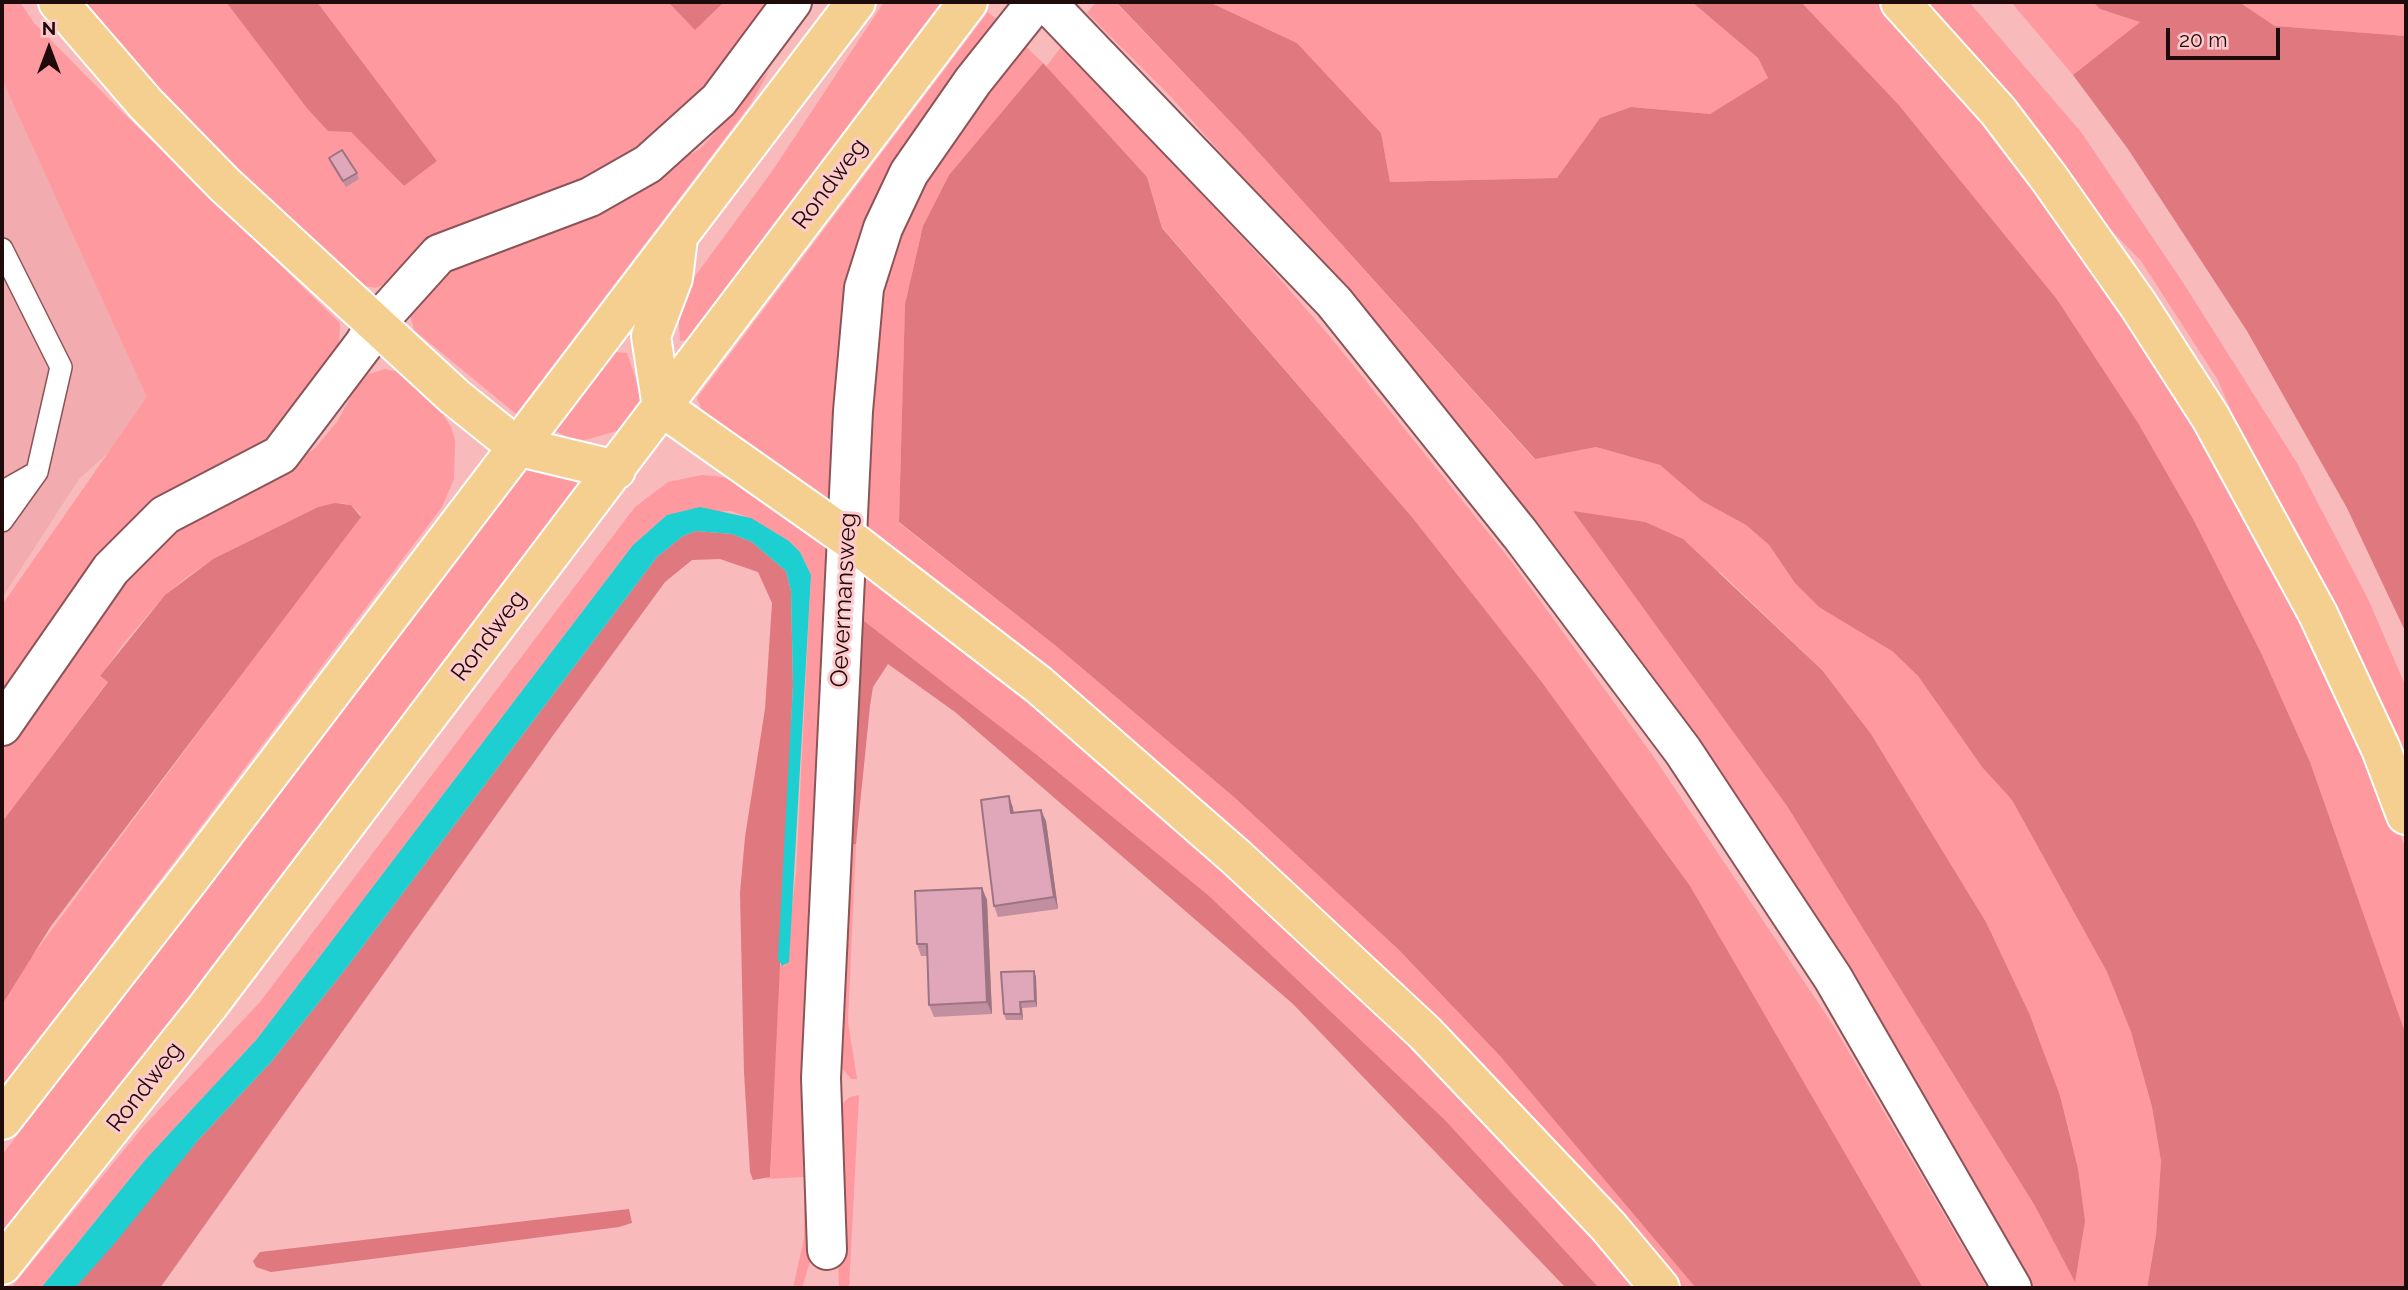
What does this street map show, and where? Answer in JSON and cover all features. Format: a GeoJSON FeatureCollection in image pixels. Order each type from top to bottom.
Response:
{"type":"FeatureCollection","features":[{"type":"Feature","properties":{"kind":"main road"},"geometry":{"type":"LineString","coordinates":[[58,2],[145,103],[224,184],[375,325],[516,446],[616,470]]}},
{"type":"Feature","properties":{"kind":"main road"},"geometry":{"type":"LineString","coordinates":[[2,1120],[190,878],[856,2]]}},
{"type":"Feature","properties":{"kind":"main road","name":"Rondweg"},"geometry":{"type":"LineString","coordinates":[[2,1265],[183,1038],[968,2]]}},
{"type":"Feature","properties":{"kind":"main road"},"geometry":{"type":"LineString","coordinates":[[1900,2],[1998,111],[2049,178],[2139,306],[2211,418],[2318,614],[2381,750],[2406,816]]}},
{"type":"Feature","properties":{"kind":"main road"},"geometry":{"type":"LineString","coordinates":[[678,238],[673,278],[651,336],[662,407],[848,538],[1039,685],[1236,857],[1425,1033],[1608,1226],[1660,1288]]}},
{"type":"Feature","properties":{"kind":"street"},"geometry":{"type":"LineString","coordinates":[[2,726],[111,569],[165,515],[280,455],[364,344],[375,325],[439,254],[590,197],[648,164],[719,100],[792,2]]}},
{"type":"Feature","properties":{"kind":"street","name":"Oevermansweg"},"geometry":{"type":"LineString","coordinates":[[827,1250],[821,1078],[853,411],[864,288],[883,228],[909,173],[941,124],[1036,2]]}},
{"type":"Feature","properties":{"kind":"street"},"geometry":{"type":"LineString","coordinates":[[1046,2],[1334,302],[1520,534],[1684,751],[1833,978],[2012,1288]]}},
{"type":"Feature","properties":{"kind":"lane"},"geometry":{"type":"LineString","coordinates":[[2,249],[61,367],[37,472],[2,521]]}},
{"type":"Feature","properties":{"kind":"lane"},"geometry":{"type":"LineString","coordinates":[[2,492],[37,472]]}},
{"type":"Feature","properties":{"kind":"shaded area"},"geometry":{"type":"Polygon","coordinates":[[[2,2],[20,2],[34,23],[115,105],[340,323],[339,349],[295,416],[2,694],[2,605],[147,397],[2,79],[2,2]]]}},
{"type":"Feature","properties":{"kind":"shaded area"},"geometry":{"type":"Polygon","coordinates":[[[82,2],[226,2],[306,107],[351,132],[404,186],[437,161],[317,2],[668,2],[695,29],[724,2],[775,2],[680,115],[645,145],[524,210],[420,249],[381,286],[375,288],[360,285],[224,161],[82,2]]]}},
{"type":"Feature","properties":{"kind":"shaded area"},"geometry":{"type":"Polygon","coordinates":[[[226,2],[317,2],[437,161],[404,186],[351,132],[328,131],[306,107],[226,2]]]}},
{"type":"Feature","properties":{"kind":"shaded area"},"geometry":{"type":"Polygon","coordinates":[[[668,2],[724,2],[695,30],[668,2]]]}},
{"type":"Feature","properties":{"kind":"shaded area"},"geometry":{"type":"Polygon","coordinates":[[[884,2],[941,2],[686,340],[680,341],[678,304],[682,294],[773,170],[884,2]]]}},
{"type":"Feature","properties":{"kind":"shaded area"},"geometry":{"type":"Polygon","coordinates":[[[1096,2],[1120,2],[1118,5],[1243,135],[1534,459],[1596,447],[1660,465],[1702,501],[1746,525],[1769,545],[1795,583],[1892,651],[1918,676],[1982,767],[2012,800],[2107,972],[2131,1032],[2152,1107],[2161,1161],[2156,1235],[2147,1288],[2033,1288],[1932,1113],[1358,307],[1170,96],[1087,13],[1096,2]],[[1574,511],[1787,806],[2035,1206],[2075,1281],[2029,1013],[1986,922],[1871,734],[1822,670],[1721,573],[1574,511]]]}},
{"type":"Feature","properties":{"kind":"shaded area"},"geometry":{"type":"Polygon","coordinates":[[[1209,2],[1692,2],[1758,58],[1768,78],[1710,114],[1631,107],[1600,118],[1557,178],[1390,182],[1381,133],[1297,43],[1209,2]]]}},
{"type":"Feature","properties":{"kind":"shaded area"},"geometry":{"type":"Polygon","coordinates":[[[1209,2],[1297,43],[1381,133],[1390,182],[1557,178],[1600,118],[1631,107],[1710,114],[1768,78],[1758,58],[1692,2],[1801,2],[1898,104],[2056,298],[2138,423],[2193,519],[2262,655],[2310,762],[2406,1035],[2406,1288],[2147,1288],[2156,1235],[2161,1161],[2152,1107],[2131,1032],[2107,972],[2012,800],[1982,767],[1918,676],[1892,651],[1819,607],[1795,583],[1769,545],[1746,525],[1702,501],[1660,465],[1596,447],[1535,459],[1243,135],[1118,4],[1209,2]]]}},
{"type":"Feature","properties":{"kind":"shaded area"},"geometry":{"type":"Polygon","coordinates":[[[1801,2],[1879,2],[1931,58],[2000,136],[2215,449],[2371,756],[2406,850],[2406,1035],[2310,762],[2262,655],[2056,298],[1898,104],[1801,2]]]}},
{"type":"Feature","properties":{"kind":"shaded area"},"geometry":{"type":"Polygon","coordinates":[[[1923,2],[1969,2],[2081,132],[2182,281],[2297,463],[2368,599],[2406,687],[2406,786],[2263,486],[2218,380],[2141,261],[2077,195],[1923,2]]]}},
{"type":"Feature","properties":{"kind":"shaded area"},"geometry":{"type":"Polygon","coordinates":[[[2011,2],[2093,2],[2100,9],[2141,21],[2073,75],[2011,2]]]}},
{"type":"Feature","properties":{"kind":"shaded area"},"geometry":{"type":"Polygon","coordinates":[[[2093,2],[2239,2],[2275,26],[2406,36],[2406,633],[2347,508],[2247,331],[2128,149],[2073,75],[2140,22],[2100,9],[2093,2]]]}},
{"type":"Feature","properties":{"kind":"shaded area"},"geometry":{"type":"Polygon","coordinates":[[[2239,2],[2406,2],[2406,36],[2275,26],[2239,2]]]}},
{"type":"Feature","properties":{"kind":"shaded area"},"geometry":{"type":"Polygon","coordinates":[[[988,12],[1003,25],[894,178],[832,507],[705,419],[697,398],[988,12]]]}},
{"type":"Feature","properties":{"kind":"shaded area"},"geometry":{"type":"Polygon","coordinates":[[[2,23],[257,319],[79,479],[2,598],[2,23]]]}},
{"type":"Feature","properties":{"kind":"shaded area"},"geometry":{"type":"Polygon","coordinates":[[[1021,42],[1043,63],[949,175],[923,226],[905,304],[899,523],[1056,646],[1235,798],[1399,950],[1501,1057],[1689,886],[1541,681],[1412,517],[1162,227],[1147,177],[1046,67],[1062,46],[1267,264],[1332,339],[1511,561],[1651,753],[1833,1025],[1987,1288],[1675,1288],[860,533],[868,348],[897,223],[1021,42]]]}},
{"type":"Feature","properties":{"kind":"shaded area"},"geometry":{"type":"Polygon","coordinates":[[[1043,63],[1147,177],[1162,228],[1412,517],[1541,681],[1690,886],[1923,1288],[1696,1288],[1501,1057],[1399,950],[1235,798],[1056,646],[899,522],[905,304],[923,226],[949,175],[1043,63]]]}},
{"type":"Feature","properties":{"kind":"shaded area"},"geometry":{"type":"Polygon","coordinates":[[[769,71],[750,105],[516,414],[414,330],[410,314],[428,280],[630,191],[701,148],[769,71]]]}},
{"type":"Feature","properties":{"kind":"shaded area"},"geometry":{"type":"Polygon","coordinates":[[[615,352],[627,353],[642,398],[617,431],[585,440],[570,439],[556,431],[615,352]]]}},
{"type":"Feature","properties":{"kind":"shaded area"},"geometry":{"type":"Polygon","coordinates":[[[385,369],[400,372],[438,406],[451,427],[455,440],[454,479],[442,507],[2,1089],[2,1005],[30,959],[361,514],[351,505],[342,503],[318,507],[213,559],[165,595],[124,643],[100,677],[108,681],[2,822],[2,743],[103,602],[173,531],[285,470],[315,448],[337,422],[358,384],[369,374],[385,369]]]}},
{"type":"Feature","properties":{"kind":"shaded area"},"geometry":{"type":"Polygon","coordinates":[[[532,462],[580,481],[139,1062],[2,1234],[2,1155],[532,462]]]}},
{"type":"Feature","properties":{"kind":"shaded area"},"geometry":{"type":"Polygon","coordinates":[[[702,475],[723,477],[756,492],[833,544],[813,1252],[802,1288],[793,1288],[804,1238],[804,1177],[765,1179],[770,1177],[771,1168],[778,959],[780,965],[785,966],[796,873],[811,575],[800,552],[789,541],[750,518],[731,511],[667,515],[633,545],[257,1039],[145,1160],[41,1288],[11,1288],[142,1128],[260,1002],[635,507],[668,482],[702,475]]]}},
{"type":"Feature","properties":{"kind":"shaded area"},"geometry":{"type":"Polygon","coordinates":[[[335,503],[351,505],[361,517],[51,926],[2,1005],[2,822],[108,682],[100,676],[165,595],[213,559],[318,507],[335,503]]]}},
{"type":"Feature","properties":{"kind":"shaded area"},"geometry":{"type":"Polygon","coordinates":[[[1573,511],[1645,522],[1683,539],[1822,670],[1871,734],[1986,922],[2029,1013],[2060,1096],[2078,1169],[2085,1221],[2075,1282],[2035,1206],[1787,806],[1573,511]]]}},
{"type":"Feature","properties":{"kind":"shaded area"},"geometry":{"type":"Polygon","coordinates":[[[696,531],[732,534],[752,542],[786,571],[791,591],[793,685],[770,1177],[753,1180],[750,1172],[744,1072],[740,893],[745,837],[765,709],[772,603],[758,572],[720,559],[692,560],[665,582],[160,1288],[75,1288],[199,1139],[271,1062],[344,971],[657,557],[683,536],[696,531]]]}},
{"type":"Feature","properties":{"kind":"shaded area"},"geometry":{"type":"Polygon","coordinates":[[[860,563],[994,666],[1331,958],[1646,1288],[1599,1288],[1445,1120],[1208,895],[1037,755],[855,614],[860,563]]]}},
{"type":"Feature","properties":{"kind":"shaded area"},"geometry":{"type":"Polygon","coordinates":[[[855,614],[1037,755],[1208,895],[1445,1120],[1599,1288],[1566,1288],[1293,1004],[955,712],[888,664],[873,687],[856,844],[840,847],[855,614]]]}},
{"type":"Feature","properties":{"kind":"shaded area"},"geometry":{"type":"Polygon","coordinates":[[[856,844],[848,1022],[857,1079],[851,1079],[833,1057],[840,847],[856,844]]]}},
{"type":"Feature","properties":{"kind":"shaded area"},"geometry":{"type":"Polygon","coordinates":[[[859,1095],[849,1288],[839,1288],[833,1111],[850,1097],[859,1095]]]}},
{"type":"Feature","properties":{"kind":"shaded area"},"geometry":{"type":"Polygon","coordinates":[[[629,1209],[632,1223],[619,1227],[271,1272],[256,1267],[253,1261],[260,1252],[629,1209]]]}},
{"type":"Feature","properties":{"kind":"water"},"geometry":{"type":"Polygon","coordinates":[[[700,507],[751,518],[789,541],[800,552],[811,575],[789,962],[782,966],[778,959],[793,685],[791,591],[786,571],[752,542],[732,534],[696,531],[683,536],[657,557],[344,971],[271,1062],[199,1139],[115,1243],[75,1288],[41,1288],[145,1160],[257,1039],[633,545],[667,515],[700,507]]]}},
{"type":"Feature","properties":{"kind":"building"},"geometry":{"type":"Polygon","coordinates":[[[342,150],[357,173],[343,181],[329,158],[342,150]]]}},
{"type":"Feature","properties":{"kind":"building"},"geometry":{"type":"Polygon","coordinates":[[[1009,796],[1011,813],[1041,810],[1054,897],[994,906],[981,800],[1009,796]]]}},
{"type":"Feature","properties":{"kind":"building"},"geometry":{"type":"Polygon","coordinates":[[[982,888],[987,1002],[929,1005],[927,944],[917,944],[915,891],[982,888]]]}},
{"type":"Feature","properties":{"kind":"building"},"geometry":{"type":"Polygon","coordinates":[[[1034,971],[1035,1001],[1020,1002],[1021,1014],[1004,1014],[1001,972],[1034,971]]]}}]}
